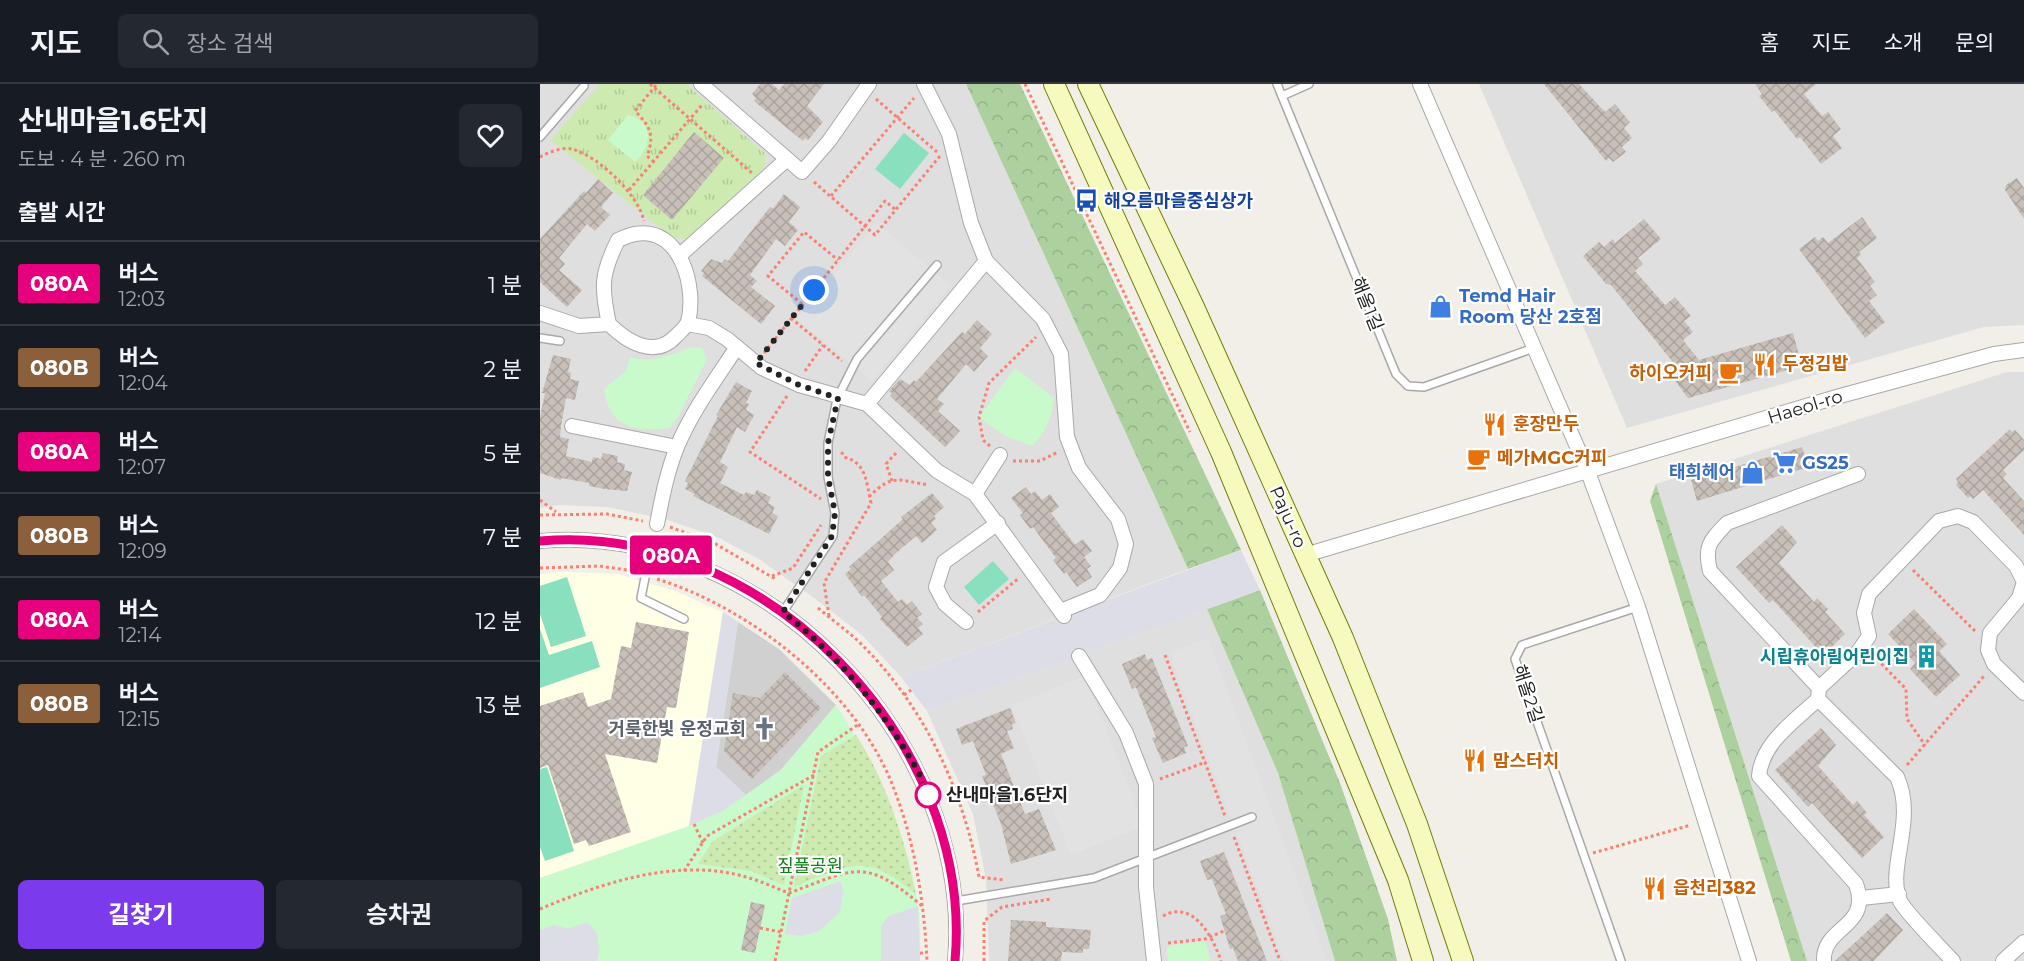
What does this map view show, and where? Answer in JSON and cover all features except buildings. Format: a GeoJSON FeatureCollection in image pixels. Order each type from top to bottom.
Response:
{"type":"FeatureCollection","features":[{"type":"Feature","properties":{"kind":"main road","name":"Paju-ro"},"geometry":{"type":"LineString","coordinates":[[1054,84],[1221,452],[1398,880],[1422,959]]}},
{"type":"Feature","properties":{"kind":"main road","name":"Paju-ro"},"geometry":{"type":"LineString","coordinates":[[1089,84],[1194,307],[1343,638],[1417,824],[1463,961]]}},
{"type":"Feature","properties":{"kind":"street"},"geometry":{"type":"LineString","coordinates":[[701,84],[802,172],[829,141],[867,87]]}},
{"type":"Feature","properties":{"kind":"street"},"geometry":{"type":"LineString","coordinates":[[1420,84],[1588,472],[1638,607],[1749,961]]}},
{"type":"Feature","properties":{"kind":"street"},"geometry":{"type":"LineString","coordinates":[[687,324],[709,328],[756,363],[796,384],[838,398],[867,404],[938,471],[975,494],[1062,613],[1100,595],[1120,568],[1126,544],[1118,519],[1079,468],[1070,446],[1067,437],[1061,354],[1044,322],[986,261],[971,224],[949,134],[924,85]]}},
{"type":"Feature","properties":{"kind":"street"},"geometry":{"type":"LineString","coordinates":[[679,255],[788,159]]}},
{"type":"Feature","properties":{"kind":"street"},"geometry":{"type":"LineString","coordinates":[[636,234],[647,236],[658,237],[679,255],[688,275],[690,297],[687,324],[670,343],[648,348],[624,339],[609,324],[603,295],[605,266],[618,240],[636,234]]}},
{"type":"Feature","properties":{"kind":"street"},"geometry":{"type":"LineString","coordinates":[[867,404],[986,261]]}},
{"type":"Feature","properties":{"kind":"street"},"geometry":{"type":"LineString","coordinates":[[540,313],[579,326],[609,324]]}},
{"type":"Feature","properties":{"kind":"street"},"geometry":{"type":"LineString","coordinates":[[657,524],[665,482],[677,447],[702,400],[737,347]]}},
{"type":"Feature","properties":{"kind":"street","name":"Haeol-ro"},"geometry":{"type":"LineString","coordinates":[[1305,555],[1840,396],[1994,354],[2024,350]]}},
{"type":"Feature","properties":{"kind":"street"},"geometry":{"type":"LineString","coordinates":[[572,426],[677,447]]}},
{"type":"Feature","properties":{"kind":"street"},"geometry":{"type":"LineString","coordinates":[[975,494],[1000,455]]}},
{"type":"Feature","properties":{"kind":"street"},"geometry":{"type":"LineString","coordinates":[[1858,474],[1727,523],[1712,538],[1706,553],[1710,571],[1897,777],[1903,791],[1905,810],[1897,884],[1900,902],[1953,961]]}},
{"type":"Feature","properties":{"kind":"street"},"geometry":{"type":"LineString","coordinates":[[1824,961],[1824,954],[1832,939],[1856,916],[1861,898],[1856,885],[1759,776],[1760,761],[1768,746],[1858,652],[1869,636],[1864,613],[1869,594],[1939,521],[1958,516],[1973,522],[2016,566],[2024,582],[2019,598],[1990,633],[1988,650],[1994,664],[2024,693]]}},
{"type":"Feature","properties":{"kind":"street"},"geometry":{"type":"LineString","coordinates":[[966,622],[945,604],[936,587],[938,579],[944,562],[998,524]]}},
{"type":"Feature","properties":{"kind":"street"},"geometry":{"type":"LineString","coordinates":[[540,541],[566,539],[612,542],[667,553],[714,573],[783,612],[808,632],[861,685],[918,772],[941,831],[956,901],[955,961]]}},
{"type":"Feature","properties":{"kind":"street"},"geometry":{"type":"LineString","coordinates":[[1079,656],[1126,733],[1146,784],[1146,887],[1154,961]]}},
{"type":"Feature","properties":{"kind":"street"},"geometry":{"type":"LineString","coordinates":[[1861,898],[1899,894]]}},
{"type":"Feature","properties":{"kind":"street"},"geometry":{"type":"LineString","coordinates":[[2004,961],[2024,942]]}},
{"type":"Feature","properties":{"kind":"lane","name":"해올1길"},"geometry":{"type":"LineString","coordinates":[[1277,84],[1396,374],[1408,386],[1424,387],[1534,348]]}},
{"type":"Feature","properties":{"kind":"lane"},"geometry":{"type":"LineString","coordinates":[[1282,96],[1309,84]]}},
{"type":"Feature","properties":{"kind":"lane"},"geometry":{"type":"LineString","coordinates":[[540,136],[584,86]]}},
{"type":"Feature","properties":{"kind":"lane"},"geometry":{"type":"LineString","coordinates":[[783,612],[832,536],[835,513],[828,477],[828,443],[838,398],[866,346],[937,265]]}},
{"type":"Feature","properties":{"kind":"lane"},"geometry":{"type":"LineString","coordinates":[[540,338],[560,341]]}},
{"type":"Feature","properties":{"kind":"lane"},"geometry":{"type":"LineString","coordinates":[[651,550],[640,598],[684,619]]}},
{"type":"Feature","properties":{"kind":"lane","name":"해올2길"},"geometry":{"type":"LineString","coordinates":[[1621,961],[1515,659],[1522,645],[1638,607]]}},
{"type":"Feature","properties":{"kind":"lane"},"geometry":{"type":"LineString","coordinates":[[956,901],[1094,878],[1252,817]]}},
{"type":"Feature","properties":{"kind":"path"},"geometry":{"type":"LineString","coordinates":[[650,84],[656,86],[762,182]]}},
{"type":"Feature","properties":{"kind":"path"},"geometry":{"type":"LineString","coordinates":[[1025,84],[1193,437]]}},
{"type":"Feature","properties":{"kind":"path"},"geometry":{"type":"LineString","coordinates":[[831,197],[924,85]]}},
{"type":"Feature","properties":{"kind":"path"},"geometry":{"type":"LineString","coordinates":[[654,162],[647,156],[652,136],[649,125],[635,111],[656,86]]}},
{"type":"Feature","properties":{"kind":"path"},"geometry":{"type":"LineString","coordinates":[[867,87],[897,117],[957,169]]}},
{"type":"Feature","properties":{"kind":"path"},"geometry":{"type":"LineString","coordinates":[[629,190],[712,94]]}},
{"type":"Feature","properties":{"kind":"path"},"geometry":{"type":"LineString","coordinates":[[540,157],[549,152],[570,149],[589,157],[629,190],[643,214],[647,236]]}},
{"type":"Feature","properties":{"kind":"path"},"geometry":{"type":"LineString","coordinates":[[802,172],[875,235],[941,155]]}},
{"type":"Feature","properties":{"kind":"path"},"geometry":{"type":"LineString","coordinates":[[756,363],[885,201],[896,210]]}},
{"type":"Feature","properties":{"kind":"path"},"geometry":{"type":"LineString","coordinates":[[802,304],[768,276],[804,232],[838,260]]}},
{"type":"Feature","properties":{"kind":"path"},"geometry":{"type":"LineString","coordinates":[[1044,322],[1034,340],[1014,355],[989,383],[979,417],[983,440],[1000,455],[1017,462],[1040,460],[1070,446]]}},
{"type":"Feature","properties":{"kind":"path"},"geometry":{"type":"LineString","coordinates":[[822,500],[750,452],[823,345]]}},
{"type":"Feature","properties":{"kind":"path"},"geometry":{"type":"LineString","coordinates":[[892,481],[886,464],[906,443]]}},
{"type":"Feature","properties":{"kind":"path"},"geometry":{"type":"LineString","coordinates":[[830,618],[824,583],[871,503],[861,465],[855,460],[844,457],[839,444]]}},
{"type":"Feature","properties":{"kind":"path"},"geometry":{"type":"LineString","coordinates":[[869,497],[882,484],[901,478],[926,485],[961,485]]}},
{"type":"Feature","properties":{"kind":"path"},"geometry":{"type":"LineString","coordinates":[[540,500],[557,514]]}},
{"type":"Feature","properties":{"kind":"path"},"geometry":{"type":"LineString","coordinates":[[1901,559],[1989,644]]}},
{"type":"Feature","properties":{"kind":"path"},"geometry":{"type":"LineString","coordinates":[[540,568],[599,566],[646,575],[676,585],[732,613],[781,644],[836,698],[859,724],[889,777],[909,833],[923,907],[927,961]]}},
{"type":"Feature","properties":{"kind":"path"},"geometry":{"type":"LineString","coordinates":[[618,574],[620,569]]}},
{"type":"Feature","properties":{"kind":"path"},"geometry":{"type":"LineString","coordinates":[[966,622],[1030,570]]}},
{"type":"Feature","properties":{"kind":"path"},"geometry":{"type":"LineString","coordinates":[[818,608],[857,640],[919,715],[946,767],[972,838],[979,877],[1001,880],[1012,878]]}},
{"type":"Feature","properties":{"kind":"path"},"geometry":{"type":"LineString","coordinates":[[731,618],[732,613]]}},
{"type":"Feature","properties":{"kind":"path"},"geometry":{"type":"LineString","coordinates":[[1863,645],[1906,689],[1907,719],[1925,745]]}},
{"type":"Feature","properties":{"kind":"path"},"geometry":{"type":"LineString","coordinates":[[1165,655],[1226,815],[1216,819]]}},
{"type":"Feature","properties":{"kind":"path"},"geometry":{"type":"LineString","coordinates":[[1897,777],[1994,664]]}},
{"type":"Feature","properties":{"kind":"path"},"geometry":{"type":"LineString","coordinates":[[904,695],[911,690]]}},
{"type":"Feature","properties":{"kind":"path"},"geometry":{"type":"LineString","coordinates":[[775,961],[818,752],[859,724]]}},
{"type":"Feature","properties":{"kind":"path"},"geometry":{"type":"LineString","coordinates":[[1146,784],[1206,762]]}},
{"type":"Feature","properties":{"kind":"path"},"geometry":{"type":"LineString","coordinates":[[684,870],[707,836],[814,775]]}},
{"type":"Feature","properties":{"kind":"path"},"geometry":{"type":"LineString","coordinates":[[1586,856],[1705,821]]}},
{"type":"Feature","properties":{"kind":"path"},"geometry":{"type":"LineString","coordinates":[[694,824],[703,843]]}},
{"type":"Feature","properties":{"kind":"path"},"geometry":{"type":"LineString","coordinates":[[1234,835],[1280,961]]}},
{"type":"Feature","properties":{"kind":"path"},"geometry":{"type":"LineString","coordinates":[[540,909],[639,876],[684,870],[744,876],[789,894],[852,870],[875,873],[897,885],[923,907]]}},
{"type":"Feature","properties":{"kind":"path"},"geometry":{"type":"LineString","coordinates":[[1151,922],[1169,912],[1186,913],[1201,923],[1212,936],[1221,961]]}},
{"type":"Feature","properties":{"kind":"path"},"geometry":{"type":"LineString","coordinates":[[984,921],[984,961]]}},
{"type":"Feature","properties":{"kind":"path"},"geometry":{"type":"LineString","coordinates":[[760,928],[781,932]]}},
{"type":"Feature","properties":{"kind":"path"},"geometry":{"type":"LineString","coordinates":[[1153,944],[1212,936],[1224,931]]}},
{"type":"Feature","properties":{"kind":"path"},"geometry":{"type":"LineString","coordinates":[[920,953],[926,953]]}},
{"type":"Feature","properties":{"kind":"shaded area"},"geometry":{"type":"Polygon","coordinates":[[[540,84],[966,84],[1188,569],[901,677],[862,635],[814,598],[759,559],[717,537],[668,520],[608,507],[558,505],[540,508],[540,84]]]}},
{"type":"Feature","properties":{"kind":"shaded area"},"geometry":{"type":"Polygon","coordinates":[[[1479,84],[2024,84],[2024,325],[1984,327],[1627,428],[1479,84]]]}},
{"type":"Feature","properties":{"kind":"shaded area"},"geometry":{"type":"Polygon","coordinates":[[[876,223],[951,285],[872,381],[797,319],[876,223]]]}},
{"type":"Feature","properties":{"kind":"shaded area"},"geometry":{"type":"Polygon","coordinates":[[[2007,372],[2024,372],[2024,961],[1807,961],[1656,484],[2007,372]]]}},
{"type":"Feature","properties":{"kind":"shaded area"},"geometry":{"type":"Polygon","coordinates":[[[1241,550],[1260,590],[927,711],[901,677],[1241,550]]]}},
{"type":"Feature","properties":{"kind":"shaded area"},"geometry":{"type":"Polygon","coordinates":[[[565,572],[618,574],[675,591],[723,612],[689,826],[540,878],[540,574],[565,572]]]}},
{"type":"Feature","properties":{"kind":"shaded area"},"geometry":{"type":"Polygon","coordinates":[[[1207,609],[1278,773],[1335,961],[989,961],[986,879],[973,814],[927,711],[1207,609]]]}},
{"type":"Feature","properties":{"kind":"shaded area"},"geometry":{"type":"Polygon","coordinates":[[[723,612],[738,622],[716,767],[746,795],[721,812],[689,826],[723,612]]]}},
{"type":"Feature","properties":{"kind":"shaded area"},"geometry":{"type":"Polygon","coordinates":[[[738,622],[779,649],[836,705],[781,770],[746,795],[716,767],[738,622]]]}},
{"type":"Feature","properties":{"kind":"shaded area"},"geometry":{"type":"Polygon","coordinates":[[[1208,638],[1327,961],[1285,961],[1169,653],[1208,638]]]}},
{"type":"Feature","properties":{"kind":"shaded area"},"geometry":{"type":"Polygon","coordinates":[[[1085,676],[1144,826],[1071,855],[1012,705],[1085,676]]]}},
{"type":"Feature","properties":{"kind":"shaded area"},"geometry":{"type":"Polygon","coordinates":[[[841,881],[843,893],[840,912],[819,931],[801,936],[785,934],[792,898],[841,881]]]}},
{"type":"Feature","properties":{"kind":"shaded area"},"geometry":{"type":"Polygon","coordinates":[[[918,906],[920,961],[881,961],[881,925],[889,916],[918,906]]]}},
{"type":"Feature","properties":{"kind":"shaded area"},"geometry":{"type":"Polygon","coordinates":[[[587,922],[597,933],[599,951],[597,961],[540,961],[540,930],[554,925],[568,929],[587,922]]]}},
{"type":"Feature","properties":{"kind":"green space"},"geometry":{"type":"Polygon","coordinates":[[[600,84],[686,84],[765,153],[766,163],[761,173],[687,239],[673,238],[550,140],[600,84]]]}},
{"type":"Feature","properties":{"kind":"green space"},"geometry":{"type":"Polygon","coordinates":[[[966,84],[1020,84],[1241,550],[1188,569],[966,84]]]}},
{"type":"Feature","properties":{"kind":"green space"},"geometry":{"type":"Polygon","coordinates":[[[628,115],[643,123],[648,135],[645,149],[635,162],[608,140],[628,115]]]}},
{"type":"Feature","properties":{"kind":"green space"},"geometry":{"type":"Polygon","coordinates":[[[904,133],[929,153],[900,189],[875,169],[904,133]]]}},
{"type":"Feature","properties":{"kind":"green space"},"geometry":{"type":"Polygon","coordinates":[[[691,347],[702,348],[707,359],[678,417],[670,428],[635,428],[618,420],[611,412],[604,389],[626,371],[630,357],[653,359],[691,347]]]}},
{"type":"Feature","properties":{"kind":"green space"},"geometry":{"type":"Polygon","coordinates":[[[1015,368],[1054,398],[1048,424],[1032,446],[1005,436],[979,417],[1015,368]]]}},
{"type":"Feature","properties":{"kind":"green space"},"geometry":{"type":"Polygon","coordinates":[[[1656,484],[1807,961],[1791,961],[1650,501],[1656,484]]]}},
{"type":"Feature","properties":{"kind":"green space"},"geometry":{"type":"Polygon","coordinates":[[[993,561],[1009,579],[979,605],[964,587],[993,561]]]}},
{"type":"Feature","properties":{"kind":"green space"},"geometry":{"type":"Polygon","coordinates":[[[567,577],[586,636],[551,647],[540,614],[540,586],[567,577]]]}},
{"type":"Feature","properties":{"kind":"green space"},"geometry":{"type":"Polygon","coordinates":[[[1260,590],[1340,783],[1388,919],[1397,961],[1335,961],[1278,773],[1207,609],[1260,590]]]}},
{"type":"Feature","properties":{"kind":"green space"},"geometry":{"type":"Polygon","coordinates":[[[540,629],[549,655],[592,641],[600,667],[540,688],[540,629]]]}},
{"type":"Feature","properties":{"kind":"green space","name":"짚풀공원"},"geometry":{"type":"Polygon","coordinates":[[[836,705],[877,776],[907,852],[918,905],[920,961],[540,961],[540,878],[689,826],[721,812],[781,770],[836,705]]]}},
{"type":"Feature","properties":{"kind":"green space"},"geometry":{"type":"Polygon","coordinates":[[[856,735],[877,773],[894,812],[916,895],[884,872],[871,867],[858,866],[830,872],[794,887],[821,756],[856,735]]]}},
{"type":"Feature","properties":{"kind":"green space"},"geometry":{"type":"Polygon","coordinates":[[[547,767],[574,851],[545,861],[540,847],[540,769],[547,767]]]}},
{"type":"Feature","properties":{"kind":"green space"},"geometry":{"type":"Polygon","coordinates":[[[804,785],[784,885],[751,871],[698,864],[713,841],[804,785]]]}},
{"type":"Feature","properties":{"kind":"green space"},"geometry":{"type":"Polygon","coordinates":[[[1206,941],[1210,961],[1168,961],[1167,946],[1206,941]]]}},
{"type":"Feature","properties":{"kind":"bus line","name":"080A"},"geometry":{"type":"LineString","coordinates":[[540,541],[566,539],[612,542],[667,553],[714,573],[783,612],[808,632],[861,685],[918,772],[941,831],[956,901],[955,961]]}},
{"type":"Feature","properties":{"kind":"place","name":"해오름마을중심상가"},"geometry":{"type":"Point","coordinates":[1086,201]}},
{"type":"Feature","properties":{"kind":"place","name":"Temd Hair Room 당산 2호점"},"geometry":{"type":"Point","coordinates":[1441,306]}},
{"type":"Feature","properties":{"kind":"place","name":"두정김밥"},"geometry":{"type":"Point","coordinates":[1764,364]}},
{"type":"Feature","properties":{"kind":"place","name":"하이오커피"},"geometry":{"type":"Point","coordinates":[1730,373]}},
{"type":"Feature","properties":{"kind":"place","name":"훈장만두"},"geometry":{"type":"Point","coordinates":[1495,424]}},
{"type":"Feature","properties":{"kind":"place","name":"메가MGC커피"},"geometry":{"type":"Point","coordinates":[1479,458]}},
{"type":"Feature","properties":{"kind":"place","name":"GS25"},"geometry":{"type":"Point","coordinates":[1784,463]}},
{"type":"Feature","properties":{"kind":"place","name":"태희헤어"},"geometry":{"type":"Point","coordinates":[1753,472]}},
{"type":"Feature","properties":{"kind":"place","name":"시립휴아림어린이집"},"geometry":{"type":"Point","coordinates":[1927,657]}},
{"type":"Feature","properties":{"kind":"place","name":"거룩한빛 운정교회"},"geometry":{"type":"Point","coordinates":[764,729]}},
{"type":"Feature","properties":{"kind":"place","name":"맘스터치"},"geometry":{"type":"Point","coordinates":[1475,761]}},
{"type":"Feature","properties":{"kind":"place","name":"산내마을1.6단지"},"geometry":{"type":"Point","coordinates":[928,795]}},
{"type":"Feature","properties":{"kind":"place","name":"읍천리382"},"geometry":{"type":"Point","coordinates":[1655,888]}},
{"type":"Feature","properties":{"kind":"route"},"geometry":{"type":"LineString","coordinates":[[814,290],[756,363],[799,385],[838,398],[828,443],[828,477],[835,513],[832,536],[783,612],[808,632],[861,685],[918,772],[928,795]]}}]}
